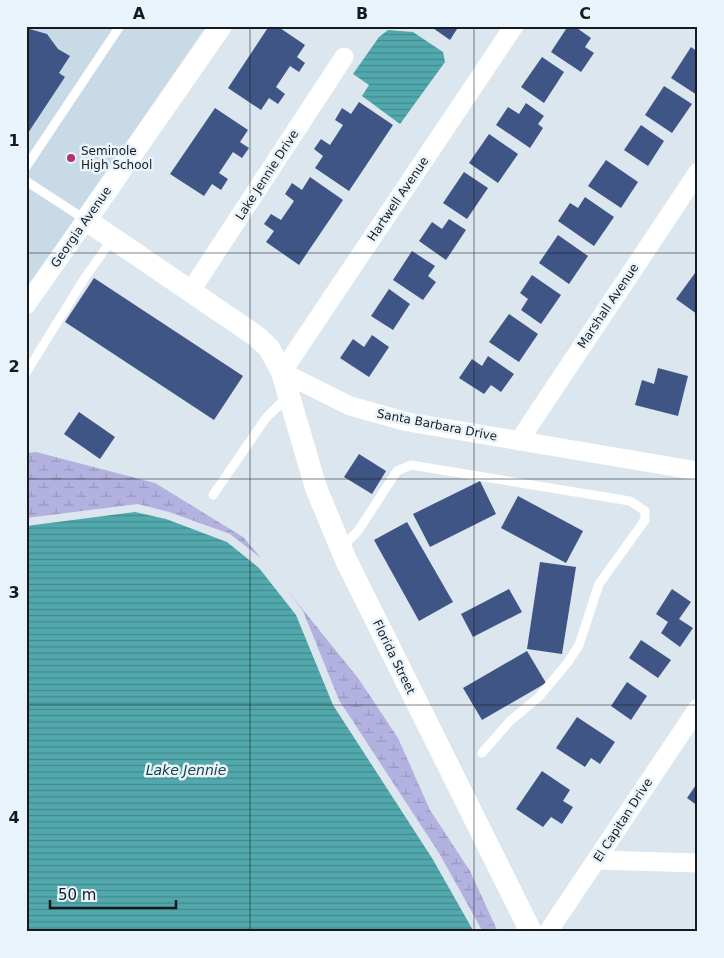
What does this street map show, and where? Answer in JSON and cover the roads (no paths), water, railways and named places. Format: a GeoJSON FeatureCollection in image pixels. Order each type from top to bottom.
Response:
{"type":"FeatureCollection","features":[{"type":"Feature","properties":{"kind":"street","name":"Georgia Avenue"},"geometry":{"type":"LineString","coordinates":[[29,294],[86,220],[221,26]]}},
{"type":"Feature","properties":{"kind":"street","name":"Hartwell Avenue"},"geometry":{"type":"LineString","coordinates":[[282,372],[514,26]]}},
{"type":"Feature","properties":{"kind":"street","name":"Lake Jennie Drive"},"geometry":{"type":"LineString","coordinates":[[190,292],[344,58]]}},
{"type":"Feature","properties":{"kind":"street","name":"Marshall Avenue"},"geometry":{"type":"LineString","coordinates":[[519,441],[698,172]]}},
{"type":"Feature","properties":{"kind":"street"},"geometry":{"type":"LineString","coordinates":[[86,220],[256,336],[269,348],[282,372]]}},
{"type":"Feature","properties":{"kind":"street","name":"Florida Street"},"geometry":{"type":"LineString","coordinates":[[282,372],[316,488],[341,548],[531,932]]}},
{"type":"Feature","properties":{"kind":"street","name":"Santa Barbara Drive"},"geometry":{"type":"LineString","coordinates":[[282,372],[350,406],[408,422],[698,471]]}},
{"type":"Feature","properties":{"kind":"street","name":"El Capitan Drive"},"geometry":{"type":"LineString","coordinates":[[548,932],[698,708]]}},
{"type":"Feature","properties":{"kind":"street"},"geometry":{"type":"LineString","coordinates":[[597,860],[698,862]]}},
{"type":"Feature","properties":{"kind":"lane"},"geometry":{"type":"LineString","coordinates":[[26,166],[120,26]]}},
{"type":"Feature","properties":{"kind":"lane"},"geometry":{"type":"LineString","coordinates":[[26,181],[86,220]]}},
{"type":"Feature","properties":{"kind":"lane"},"geometry":{"type":"LineString","coordinates":[[26,373],[84,279],[113,238]]}},
{"type":"Feature","properties":{"kind":"lane"},"geometry":{"type":"LineString","coordinates":[[213,495],[266,418],[289,395]]}},
{"type":"Feature","properties":{"kind":"lane"},"geometry":{"type":"LineString","coordinates":[[341,548],[358,531],[397,471],[411,465],[630,501],[645,511],[645,520],[599,584],[579,645],[539,697],[510,721],[482,753]]}},
{"type":"Feature","properties":{"kind":"water"},"geometry":{"type":"Polygon","coordinates":[[[388,30],[413,32],[443,52],[445,62],[400,124],[362,96],[369,85],[353,74],[379,37],[388,30]]]}},
{"type":"Feature","properties":{"kind":"water","name":"Lake Jennie"},"geometry":{"type":"Polygon","coordinates":[[[135,512],[166,519],[227,542],[259,568],[296,615],[333,705],[432,858],[474,932],[26,932],[26,526],[135,512]]]}},
{"type":"Feature","properties":{"kind":"place","name":"Seminole High School"},"geometry":{"type":"Point","coordinates":[71,158]}}]}
